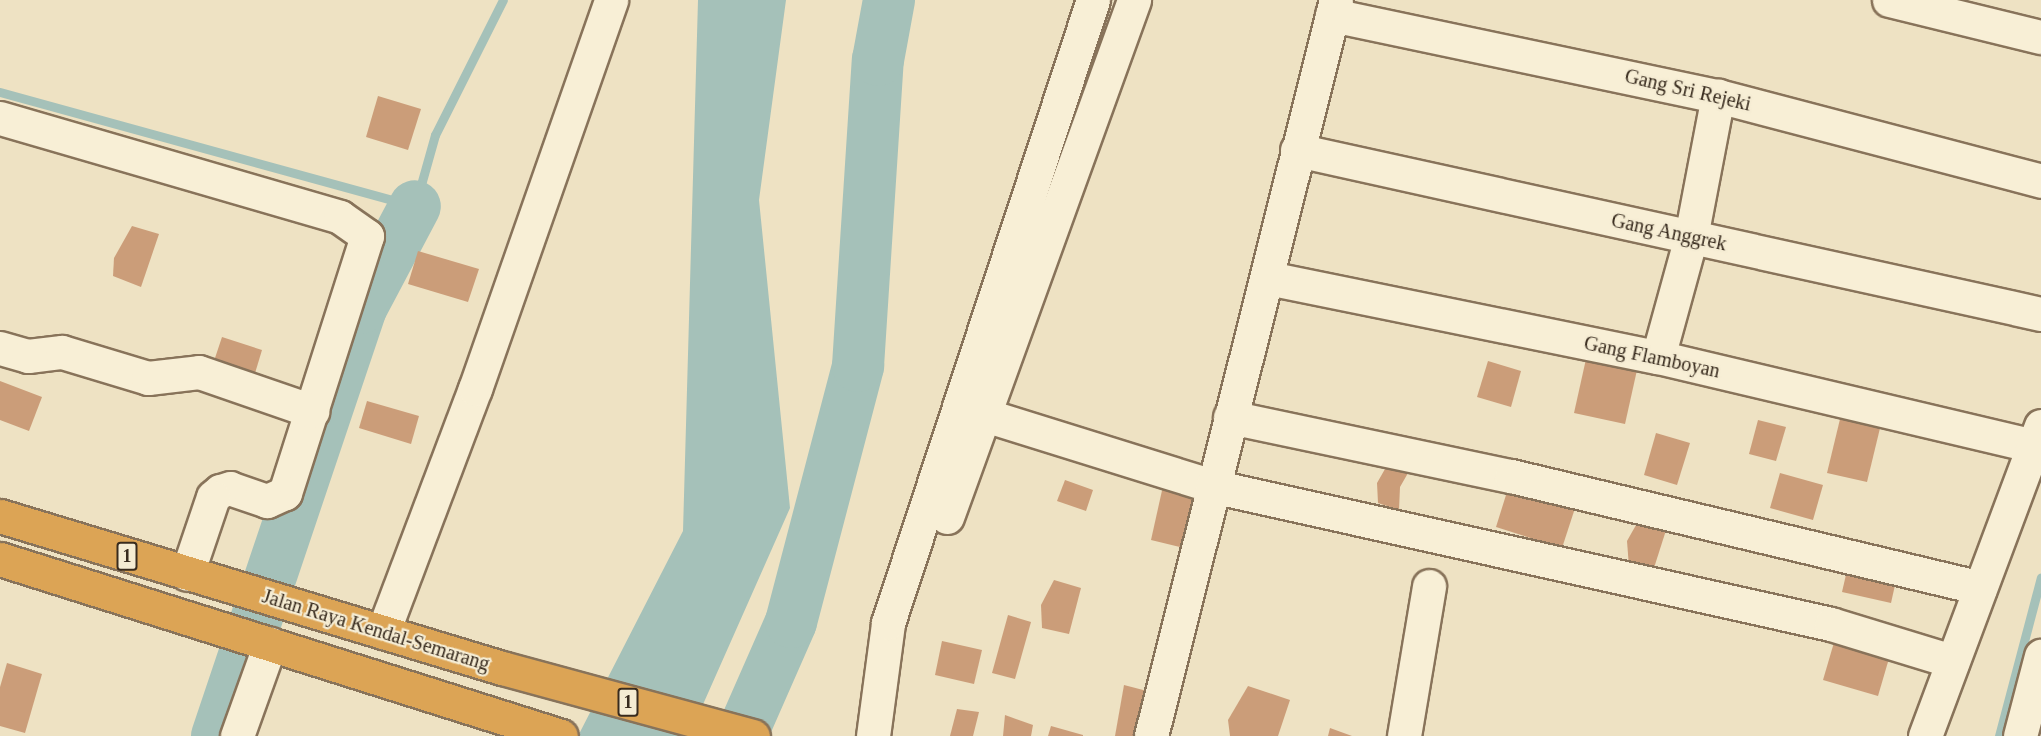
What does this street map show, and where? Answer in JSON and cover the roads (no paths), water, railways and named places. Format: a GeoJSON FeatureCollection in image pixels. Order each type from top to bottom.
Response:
{"type":"FeatureCollection","features":[{"type":"Feature","properties":{"kind":"highway","name":"Jalan Raya Kendal-Semarang"},"geometry":{"type":"LineString","coordinates":[[0,516],[501,668],[753,736]]}},
{"type":"Feature","properties":{"kind":"highway","name":"1"},"geometry":{"type":"LineString","coordinates":[[0,559],[489,716],[561,736]]}},
{"type":"Feature","properties":{"kind":"street"},"geometry":{"type":"LineString","coordinates":[[383,632],[475,389],[611,0]]}},
{"type":"Feature","properties":{"kind":"street"},"geometry":{"type":"LineString","coordinates":[[947,517],[971,411],[1093,0]]}},
{"type":"Feature","properties":{"kind":"street"},"geometry":{"type":"LineString","coordinates":[[873,736],[888,623],[1134,0]]}},
{"type":"Feature","properties":{"kind":"street"},"geometry":{"type":"LineString","coordinates":[[1889,0],[2041,37]]}},
{"type":"Feature","properties":{"kind":"street"},"geometry":{"type":"LineString","coordinates":[[1151,736],[1212,486],[1268,278],[1297,150],[1334,7]]}},
{"type":"Feature","properties":{"kind":"street","name":"Gang Sri Rejeki"},"geometry":{"type":"LineString","coordinates":[[1334,7],[1719,96],[2041,181]]}},
{"type":"Feature","properties":{"kind":"street"},"geometry":{"type":"LineString","coordinates":[[1658,357],[1691,237],[1719,96]]}},
{"type":"Feature","properties":{"kind":"street"},"geometry":{"type":"LineString","coordinates":[[0,118],[340,217],[359,228],[367,236],[363,256],[285,493],[267,501],[230,488],[220,491],[213,497],[187,574]]}},
{"type":"Feature","properties":{"kind":"street","name":"Gang Anggrek"},"geometry":{"type":"LineString","coordinates":[[1297,150],[2041,314]]}},
{"type":"Feature","properties":{"kind":"street","name":"Gang Flamboyan"},"geometry":{"type":"LineString","coordinates":[[1268,278],[2038,435]]}},
{"type":"Feature","properties":{"kind":"street"},"geometry":{"type":"LineString","coordinates":[[0,348],[28,357],[62,352],[148,378],[199,372],[312,411]]}},
{"type":"Feature","properties":{"kind":"street"},"geometry":{"type":"LineString","coordinates":[[971,411],[1212,486],[1831,624],[1952,661]]}},
{"type":"Feature","properties":{"kind":"street"},"geometry":{"type":"LineString","coordinates":[[1230,417],[1511,476],[1980,588]]}},
{"type":"Feature","properties":{"kind":"street"},"geometry":{"type":"LineString","coordinates":[[1925,736],[2038,435]]}},
{"type":"Feature","properties":{"kind":"street"},"geometry":{"type":"LineString","coordinates":[[1404,736],[1429,586]]}},
{"type":"Feature","properties":{"kind":"street"},"geometry":{"type":"LineString","coordinates":[[237,736],[256,640]]}},
{"type":"Feature","properties":{"kind":"street"},"geometry":{"type":"LineString","coordinates":[[2020,736],[2041,656]]}},
{"type":"Feature","properties":{"kind":"water"},"geometry":{"type":"Polygon","coordinates":[[[698,0],[786,0],[759,200],[790,508],[689,736],[578,736],[683,531],[698,0]]]}},
{"type":"Feature","properties":{"kind":"waterway"},"geometry":{"type":"LineString","coordinates":[[0,92],[415,206],[435,135],[503,0]]}},
{"type":"Feature","properties":{"kind":"waterway"},"geometry":{"type":"LineString","coordinates":[[741,736],[791,622],[858,366],[878,60],[889,0]]}},
{"type":"Feature","properties":{"kind":"waterway"},"geometry":{"type":"LineString","coordinates":[[217,736],[361,308],[415,206]]}},
{"type":"Feature","properties":{"kind":"waterway"},"geometry":{"type":"LineString","coordinates":[[1999,736],[2041,577]]}}]}
